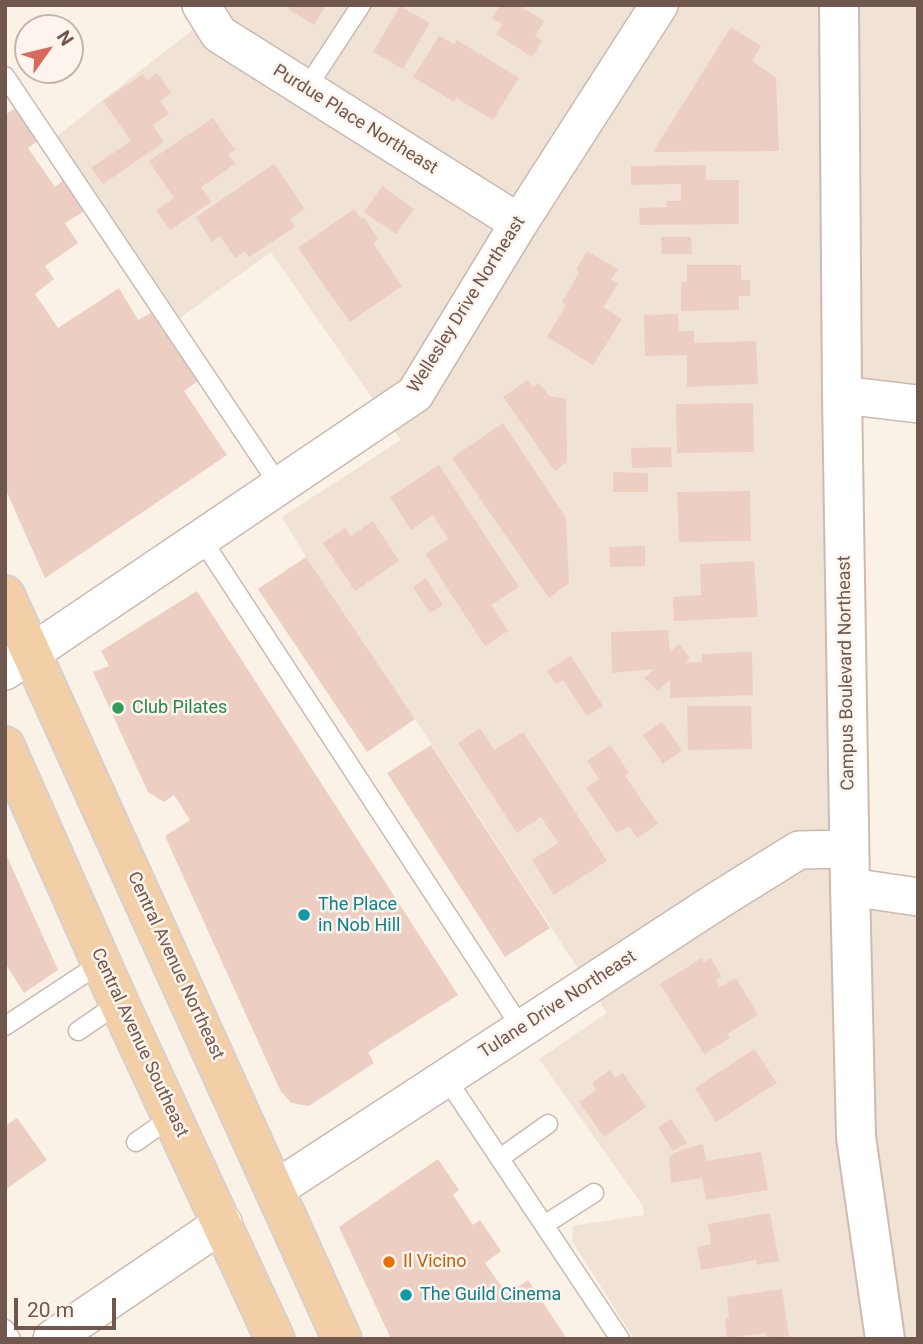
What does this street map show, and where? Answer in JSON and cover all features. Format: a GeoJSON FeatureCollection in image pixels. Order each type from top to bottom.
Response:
{"type":"FeatureCollection","features":[{"type":"Feature","properties":{"kind":"main road","name":"Central Avenue Northeast"},"geometry":{"type":"LineString","coordinates":[[5,595],[18,662],[276,1189],[342,1339]]}},
{"type":"Feature","properties":{"kind":"main road","name":"Central Avenue Southeast"},"geometry":{"type":"LineString","coordinates":[[5,746],[119,1003],[275,1339]]}},
{"type":"Feature","properties":{"kind":"street","name":"Purdue Place Northeast"},"geometry":{"type":"LineString","coordinates":[[201,5],[219,34],[519,223]]}},
{"type":"Feature","properties":{"kind":"street","name":"Wellesley Drive Northeast"},"geometry":{"type":"LineString","coordinates":[[18,662],[415,394],[519,223],[659,5]]}},
{"type":"Feature","properties":{"kind":"street","name":"Campus Boulevard Northeast"},"geometry":{"type":"LineString","coordinates":[[839,5],[842,395],[856,1137],[885,1339]]}},
{"type":"Feature","properties":{"kind":"street"},"geometry":{"type":"LineString","coordinates":[[842,395],[918,404]]}},
{"type":"Feature","properties":{"kind":"street","name":"Tulane Drive Northeast"},"geometry":{"type":"LineString","coordinates":[[276,1189],[799,850],[849,849]]}},
{"type":"Feature","properties":{"kind":"street"},"geometry":{"type":"LineString","coordinates":[[850,887],[918,897]]}},
{"type":"Feature","properties":{"kind":"street"},"geometry":{"type":"LineString","coordinates":[[52,1339],[223,1223]]}},
{"type":"Feature","properties":{"kind":"lane"},"geometry":{"type":"LineString","coordinates":[[306,89],[361,5]]}},
{"type":"Feature","properties":{"kind":"lane"},"geometry":{"type":"LineString","coordinates":[[5,76],[279,485]]}},
{"type":"Feature","properties":{"kind":"lane"},"geometry":{"type":"LineString","coordinates":[[201,538],[522,1029]]}},
{"type":"Feature","properties":{"kind":"lane"},"geometry":{"type":"LineString","coordinates":[[5,1026],[101,963]]}},
{"type":"Feature","properties":{"kind":"lane"},"geometry":{"type":"LineString","coordinates":[[78,1031],[119,1003]]}},
{"type":"Feature","properties":{"kind":"lane"},"geometry":{"type":"LineString","coordinates":[[446,1078],[620,1339]]}},
{"type":"Feature","properties":{"kind":"lane"},"geometry":{"type":"LineString","coordinates":[[136,1142],[173,1116]]}},
{"type":"Feature","properties":{"kind":"lane"},"geometry":{"type":"LineString","coordinates":[[499,1158],[548,1125]]}},
{"type":"Feature","properties":{"kind":"lane"},"geometry":{"type":"LineString","coordinates":[[544,1225],[594,1193]]}},
{"type":"Feature","properties":{"kind":"lane"},"geometry":{"type":"LineString","coordinates":[[5,1329],[11,1339]]}},
{"type":"Feature","properties":{"kind":"shaded area"},"geometry":{"type":"Polygon","coordinates":[[[199,5],[918,5],[918,404],[843,395],[850,887],[918,897],[918,1339],[634,1339],[572,1241],[573,1226],[644,1215],[643,1206],[539,1059],[607,1013],[282,517],[401,440],[271,252],[180,318],[57,136],[191,31],[199,5]]]}},
{"type":"Feature","properties":{"kind":"building"},"geometry":{"type":"Polygon","coordinates":[[[290,5],[326,5],[314,25],[288,9],[290,5]]]}},
{"type":"Feature","properties":{"kind":"building"},"geometry":{"type":"Polygon","coordinates":[[[500,5],[518,5],[544,21],[535,36],[542,41],[532,57],[496,34],[502,24],[492,18],[500,5]]]}},
{"type":"Feature","properties":{"kind":"building"},"geometry":{"type":"Polygon","coordinates":[[[400,6],[430,23],[403,69],[373,52],[400,6]]]}},
{"type":"Feature","properties":{"kind":"building"},"geometry":{"type":"Polygon","coordinates":[[[731,27],[761,46],[752,61],[776,78],[779,151],[653,152],[731,27]]]}},
{"type":"Feature","properties":{"kind":"building"},"geometry":{"type":"Polygon","coordinates":[[[439,36],[454,44],[457,40],[519,78],[493,120],[456,98],[454,102],[413,77],[439,36]]]}},
{"type":"Feature","properties":{"kind":"building"},"geometry":{"type":"Polygon","coordinates":[[[157,73],[171,93],[160,101],[169,114],[153,125],[164,142],[103,184],[91,168],[131,141],[103,101],[143,74],[147,80],[157,73]]]}},
{"type":"Feature","properties":{"kind":"building"},"geometry":{"type":"Polygon","coordinates":[[[17,107],[39,140],[28,148],[55,187],[66,178],[86,210],[65,223],[78,243],[45,266],[54,279],[35,294],[58,328],[119,288],[138,320],[151,313],[198,381],[184,391],[227,455],[45,578],[5,488],[5,115],[17,107]]]}},
{"type":"Feature","properties":{"kind":"building"},"geometry":{"type":"Polygon","coordinates":[[[213,118],[235,150],[228,154],[235,164],[201,187],[211,202],[170,230],[156,210],[174,198],[149,161],[213,118]]]}},
{"type":"Feature","properties":{"kind":"building"},"geometry":{"type":"Polygon","coordinates":[[[274,164],[305,209],[290,219],[295,227],[249,257],[245,251],[235,258],[220,236],[212,242],[196,217],[274,164]]]}},
{"type":"Feature","properties":{"kind":"building"},"geometry":{"type":"Polygon","coordinates":[[[706,165],[706,180],[739,180],[739,224],[640,225],[639,208],[667,207],[666,201],[681,201],[681,184],[631,185],[631,166],[706,165]]]}},
{"type":"Feature","properties":{"kind":"building"},"geometry":{"type":"Polygon","coordinates":[[[382,186],[414,209],[396,234],[364,212],[382,186]]]}},
{"type":"Feature","properties":{"kind":"building"},"geometry":{"type":"Polygon","coordinates":[[[354,209],[361,219],[364,217],[378,239],[373,243],[402,286],[350,322],[298,248],[354,209]]]}},
{"type":"Feature","properties":{"kind":"building"},"geometry":{"type":"Polygon","coordinates":[[[661,237],[691,237],[692,254],[662,254],[661,237]]]}},
{"type":"Feature","properties":{"kind":"building"},"geometry":{"type":"Polygon","coordinates":[[[587,251],[618,269],[611,280],[618,284],[603,307],[622,319],[593,365],[547,337],[566,305],[562,302],[579,273],[576,270],[587,251]]]}},
{"type":"Feature","properties":{"kind":"building"},"geometry":{"type":"Polygon","coordinates":[[[687,265],[741,265],[741,280],[750,280],[750,296],[739,296],[739,310],[681,311],[681,282],[687,282],[687,265]]]}},
{"type":"Feature","properties":{"kind":"building"},"geometry":{"type":"Polygon","coordinates":[[[678,314],[679,331],[694,331],[694,343],[756,341],[758,384],[687,387],[687,355],[645,356],[644,315],[678,314]]]}},
{"type":"Feature","properties":{"kind":"building"},"geometry":{"type":"Polygon","coordinates":[[[528,380],[533,387],[539,383],[549,396],[566,399],[567,462],[555,471],[503,397],[528,380]]]}},
{"type":"Feature","properties":{"kind":"building"},"geometry":{"type":"Polygon","coordinates":[[[753,403],[754,452],[677,453],[676,404],[753,403]]]}},
{"type":"Feature","properties":{"kind":"building"},"geometry":{"type":"Polygon","coordinates":[[[503,423],[566,518],[569,583],[549,598],[452,458],[503,423]]]}},
{"type":"Feature","properties":{"kind":"building"},"geometry":{"type":"Polygon","coordinates":[[[671,447],[672,467],[632,468],[631,448],[671,447]]]}},
{"type":"Feature","properties":{"kind":"building"},"geometry":{"type":"Polygon","coordinates":[[[439,465],[519,587],[491,605],[508,631],[485,646],[425,554],[448,539],[433,515],[411,530],[390,497],[439,465]]]}},
{"type":"Feature","properties":{"kind":"building"},"geometry":{"type":"Polygon","coordinates":[[[613,472],[648,473],[648,492],[613,492],[613,472]]]}},
{"type":"Feature","properties":{"kind":"building"},"geometry":{"type":"Polygon","coordinates":[[[750,491],[751,541],[679,542],[677,492],[750,491]]]}},
{"type":"Feature","properties":{"kind":"building"},"geometry":{"type":"Polygon","coordinates":[[[373,521],[399,561],[355,591],[323,543],[345,528],[351,536],[373,521]]]}},
{"type":"Feature","properties":{"kind":"building"},"geometry":{"type":"Polygon","coordinates":[[[645,546],[645,566],[610,567],[609,547],[645,546]]]}},
{"type":"Feature","properties":{"kind":"building"},"geometry":{"type":"Polygon","coordinates":[[[306,557],[415,719],[367,752],[258,589],[306,557]]]}},
{"type":"Feature","properties":{"kind":"building"},"geometry":{"type":"Polygon","coordinates":[[[754,561],[758,617],[674,621],[673,597],[701,595],[700,564],[754,561]]]}},
{"type":"Feature","properties":{"kind":"building"},"geometry":{"type":"Polygon","coordinates":[[[426,578],[443,605],[430,613],[413,587],[426,578]]]}},
{"type":"Feature","properties":{"kind":"building","name":"The Place in Nob Hill"},"geometry":{"type":"Polygon","coordinates":[[[197,591],[458,995],[368,1052],[374,1063],[309,1106],[291,1103],[280,1090],[165,836],[190,820],[174,795],[164,802],[148,792],[93,672],[109,666],[101,651],[197,591]]]}},
{"type":"Feature","properties":{"kind":"building"},"geometry":{"type":"Polygon","coordinates":[[[668,630],[670,652],[679,644],[690,658],[685,663],[702,662],[702,654],[752,652],[753,695],[670,698],[670,679],[658,691],[644,678],[654,669],[612,673],[611,632],[668,630]]]}},
{"type":"Feature","properties":{"kind":"building"},"geometry":{"type":"Polygon","coordinates":[[[571,656],[603,706],[587,716],[563,680],[556,684],[547,671],[571,656]]]}},
{"type":"Feature","properties":{"kind":"building"},"geometry":{"type":"Polygon","coordinates":[[[687,706],[751,706],[752,749],[688,750],[687,706]]]}},
{"type":"Feature","properties":{"kind":"building"},"geometry":{"type":"Polygon","coordinates":[[[662,722],[682,750],[663,764],[643,735],[662,722]]]}},
{"type":"Feature","properties":{"kind":"building"},"geometry":{"type":"Polygon","coordinates":[[[480,728],[494,750],[523,732],[607,861],[554,895],[532,860],[558,843],[541,817],[517,833],[458,743],[480,728]]]}},
{"type":"Feature","properties":{"kind":"building"},"geometry":{"type":"Polygon","coordinates":[[[431,745],[550,928],[505,957],[387,773],[431,745]]]}},
{"type":"Feature","properties":{"kind":"building"},"geometry":{"type":"Polygon","coordinates":[[[610,745],[629,773],[625,776],[658,824],[637,838],[629,826],[617,833],[586,788],[599,779],[587,761],[610,745]]]}},
{"type":"Feature","properties":{"kind":"building"},"geometry":{"type":"Polygon","coordinates":[[[5,852],[58,970],[24,993],[5,963],[5,852]]]}},
{"type":"Feature","properties":{"kind":"building"},"geometry":{"type":"Polygon","coordinates":[[[702,958],[704,962],[711,958],[721,976],[716,980],[720,987],[736,978],[758,1015],[727,1034],[730,1038],[704,1054],[660,984],[702,958]]]}},
{"type":"Feature","properties":{"kind":"building"},"geometry":{"type":"Polygon","coordinates":[[[754,1049],[777,1083],[716,1122],[695,1088],[754,1049]]]}},
{"type":"Feature","properties":{"kind":"building"},"geometry":{"type":"Polygon","coordinates":[[[610,1070],[615,1078],[623,1073],[646,1107],[604,1137],[579,1102],[596,1090],[592,1083],[610,1070]]]}},
{"type":"Feature","properties":{"kind":"building"},"geometry":{"type":"Polygon","coordinates":[[[17,1118],[47,1160],[5,1190],[5,1126],[17,1118]]]}},
{"type":"Feature","properties":{"kind":"building"},"geometry":{"type":"Polygon","coordinates":[[[671,1119],[687,1143],[673,1151],[658,1127],[671,1119]]]}},
{"type":"Feature","properties":{"kind":"building"},"geometry":{"type":"Polygon","coordinates":[[[703,1144],[706,1161],[761,1152],[768,1190],[706,1200],[702,1178],[671,1183],[669,1157],[680,1150],[703,1144]]]}},
{"type":"Feature","properties":{"kind":"building"},"geometry":{"type":"Polygon","coordinates":[[[438,1159],[459,1190],[453,1195],[473,1225],[480,1220],[501,1251],[485,1263],[507,1294],[528,1280],[567,1339],[391,1339],[339,1227],[438,1159]]]}},
{"type":"Feature","properties":{"kind":"building"},"geometry":{"type":"Polygon","coordinates":[[[770,1213],[779,1261],[757,1265],[756,1260],[701,1270],[697,1247],[711,1244],[708,1224],[770,1213]]]}},
{"type":"Feature","properties":{"kind":"building"},"geometry":{"type":"Polygon","coordinates":[[[782,1289],[789,1336],[767,1339],[766,1333],[727,1338],[727,1297],[782,1289]]]}},
{"type":"Feature","properties":{"kind":"place","name":"Club Pilates"},"geometry":{"type":"Point","coordinates":[118,708]}},
{"type":"Feature","properties":{"kind":"place","name":"The Place in Nob Hill"},"geometry":{"type":"Point","coordinates":[304,915]}},
{"type":"Feature","properties":{"kind":"place","name":"Il Vicino"},"geometry":{"type":"Point","coordinates":[389,1262]}},
{"type":"Feature","properties":{"kind":"place","name":"The Guild Cinema"},"geometry":{"type":"Point","coordinates":[406,1295]}}]}
